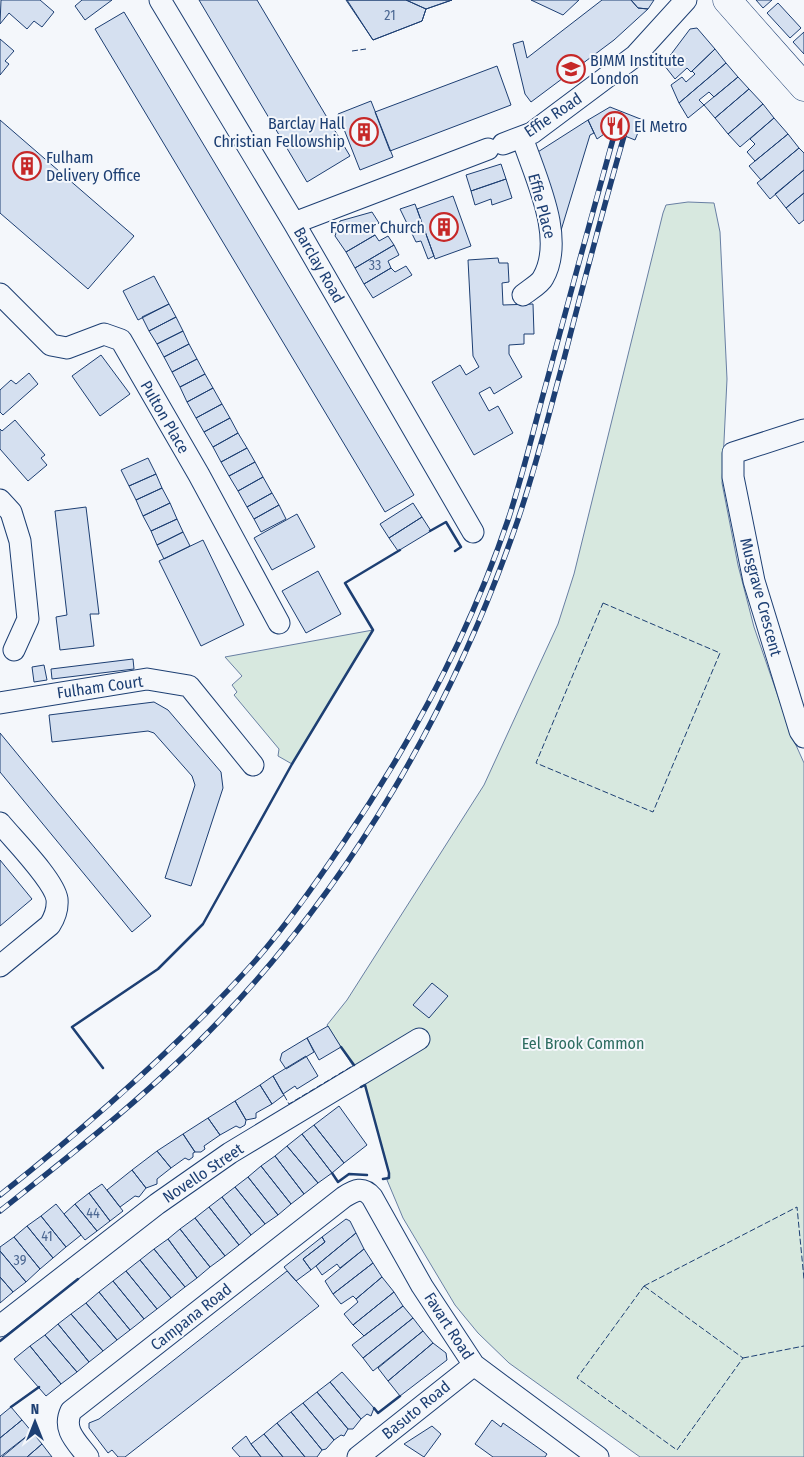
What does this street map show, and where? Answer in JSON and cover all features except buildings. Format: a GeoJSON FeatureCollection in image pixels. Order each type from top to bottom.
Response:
{"type":"FeatureCollection","features":[{"type":"Feature","properties":{"kind":"main road"},"geometry":{"type":"LineString","coordinates":[[727,0],[804,87]]}},
{"type":"Feature","properties":{"kind":"street","name":"Barclay Road"},"geometry":{"type":"LineString","coordinates":[[160,0],[294,223],[473,532]]}},
{"type":"Feature","properties":{"kind":"street","name":"Effie Road"},"geometry":{"type":"LineString","coordinates":[[294,223],[532,133],[635,56],[686,0]]}},
{"type":"Feature","properties":{"kind":"street","name":"Effie Place"},"geometry":{"type":"LineString","coordinates":[[504,143],[549,220],[552,244],[550,262],[543,279],[523,295]]}},
{"type":"Feature","properties":{"kind":"street","name":"Pulton Place"},"geometry":{"type":"LineString","coordinates":[[0,294],[51,345],[67,348],[104,334],[121,340],[199,475],[279,623]]}},
{"type":"Feature","properties":{"kind":"street","name":"Musgrave Crescent"},"geometry":{"type":"LineString","coordinates":[[804,430],[733,453],[733,477],[754,581],[800,731],[804,738]]}},
{"type":"Feature","properties":{"kind":"street"},"geometry":{"type":"LineString","coordinates":[[0,500],[11,512],[20,541],[28,619],[14,650]]}},
{"type":"Feature","properties":{"kind":"street","name":"Fulham Court"},"geometry":{"type":"LineString","coordinates":[[0,703],[147,679],[189,686],[253,765]]}},
{"type":"Feature","properties":{"kind":"street"},"geometry":{"type":"LineString","coordinates":[[0,823],[52,886],[57,900],[55,917],[50,925],[0,966]]}},
{"type":"Feature","properties":{"kind":"street","name":"Novello Street"},"geometry":{"type":"LineString","coordinates":[[0,1326],[157,1204],[230,1153],[420,1039]]}},
{"type":"Feature","properties":{"kind":"street","name":"Favart Road"},"geometry":{"type":"LineString","coordinates":[[354,1190],[366,1191],[372,1197],[422,1286],[474,1364],[598,1457]]}},
{"type":"Feature","properties":{"kind":"street","name":"Campana Road"},"geometry":{"type":"LineString","coordinates":[[88,1457],[68,1430],[67,1420],[70,1412],[354,1190]]}},
{"type":"Feature","properties":{"kind":"street","name":"Basuto Road"},"geometry":{"type":"LineString","coordinates":[[358,1457],[474,1364]]}},
{"type":"Feature","properties":{"kind":"green space","name":"Eel Brook Common"},"geometry":{"type":"Polygon","coordinates":[[[688,202],[714,203],[720,232],[727,379],[722,483],[738,565],[754,627],[791,734],[804,763],[804,1457],[640,1457],[509,1363],[478,1333],[455,1305],[403,1218],[387,1180],[389,1173],[365,1085],[327,1025],[347,1000],[484,785],[558,624],[574,574],[663,213],[666,205],[688,202]]]}},
{"type":"Feature","properties":{"kind":"green space"},"geometry":{"type":"Polygon","coordinates":[[[373,630],[292,764],[278,756],[279,749],[234,695],[237,692],[232,685],[242,676],[225,657],[373,630]]]}},
{"type":"Feature","properties":{"kind":"railway"},"geometry":{"type":"LineString","coordinates":[[0,1195],[100,1112],[165,1054],[256,960],[312,888],[393,766],[458,644],[494,560],[525,465],[615,132]]}},
{"type":"Feature","properties":{"kind":"railway"},"geometry":{"type":"LineString","coordinates":[[0,1211],[143,1094],[222,1018],[270,965],[314,909],[355,850],[393,790],[428,727],[460,663],[489,598],[514,531],[540,446],[624,136]]}},
{"type":"Feature","properties":{"kind":"fence"},"geometry":{"type":"LineString","coordinates":[[352,51],[366,49]]}},
{"type":"Feature","properties":{"kind":"fence"},"geometry":{"type":"LineString","coordinates":[[603,603],[720,653],[653,812],[536,763],[603,603]]}},
{"type":"Feature","properties":{"kind":"fence"},"geometry":{"type":"LineString","coordinates":[[284,1095],[289,1104],[354,1065]]}},
{"type":"Feature","properties":{"kind":"fence"},"geometry":{"type":"LineString","coordinates":[[644,1286],[797,1207],[804,1279]]}},
{"type":"Feature","properties":{"kind":"fence"},"geometry":{"type":"LineString","coordinates":[[644,1286],[743,1358],[677,1450],[577,1378],[644,1286]]}},
{"type":"Feature","properties":{"kind":"fence"},"geometry":{"type":"LineString","coordinates":[[743,1358],[804,1346]]}},
{"type":"Feature","properties":{"kind":"wall"},"geometry":{"type":"LineString","coordinates":[[430,531],[446,522],[461,547],[455,551]]}},
{"type":"Feature","properties":{"kind":"wall"},"geometry":{"type":"LineString","coordinates":[[103,1068],[72,1027],[158,969],[203,924],[292,764],[373,630],[345,583],[400,550]]}},
{"type":"Feature","properties":{"kind":"wall"},"geometry":{"type":"LineString","coordinates":[[341,1047],[354,1065]]}},
{"type":"Feature","properties":{"kind":"wall"},"geometry":{"type":"LineString","coordinates":[[361,1087],[365,1085],[389,1173],[389,1178],[383,1179]]}},
{"type":"Feature","properties":{"kind":"wall"},"geometry":{"type":"LineString","coordinates":[[332,1173],[338,1182],[349,1174],[367,1175]]}},
{"type":"Feature","properties":{"kind":"wall"},"geometry":{"type":"LineString","coordinates":[[0,1341],[78,1279]]}},
{"type":"Feature","properties":{"kind":"wall"},"geometry":{"type":"LineString","coordinates":[[11,1407],[39,1387]]}},
{"type":"Feature","properties":{"kind":"wall"},"geometry":{"type":"LineString","coordinates":[[374,1408],[378,1413],[400,1396]]}},
{"type":"Feature","properties":{"kind":"place","name":"BIMM Institute London"},"geometry":{"type":"Point","coordinates":[571,69]}},
{"type":"Feature","properties":{"kind":"place","name":"El Metro"},"geometry":{"type":"Point","coordinates":[615,126]}},
{"type":"Feature","properties":{"kind":"place","name":"Barclay Hall Christian Fellowship"},"geometry":{"type":"Point","coordinates":[364,132]}},
{"type":"Feature","properties":{"kind":"place","name":"Fulham Delivery Office"},"geometry":{"type":"Point","coordinates":[27,166]}},
{"type":"Feature","properties":{"kind":"place","name":"Former Church"},"geometry":{"type":"Point","coordinates":[444,227]}}]}
